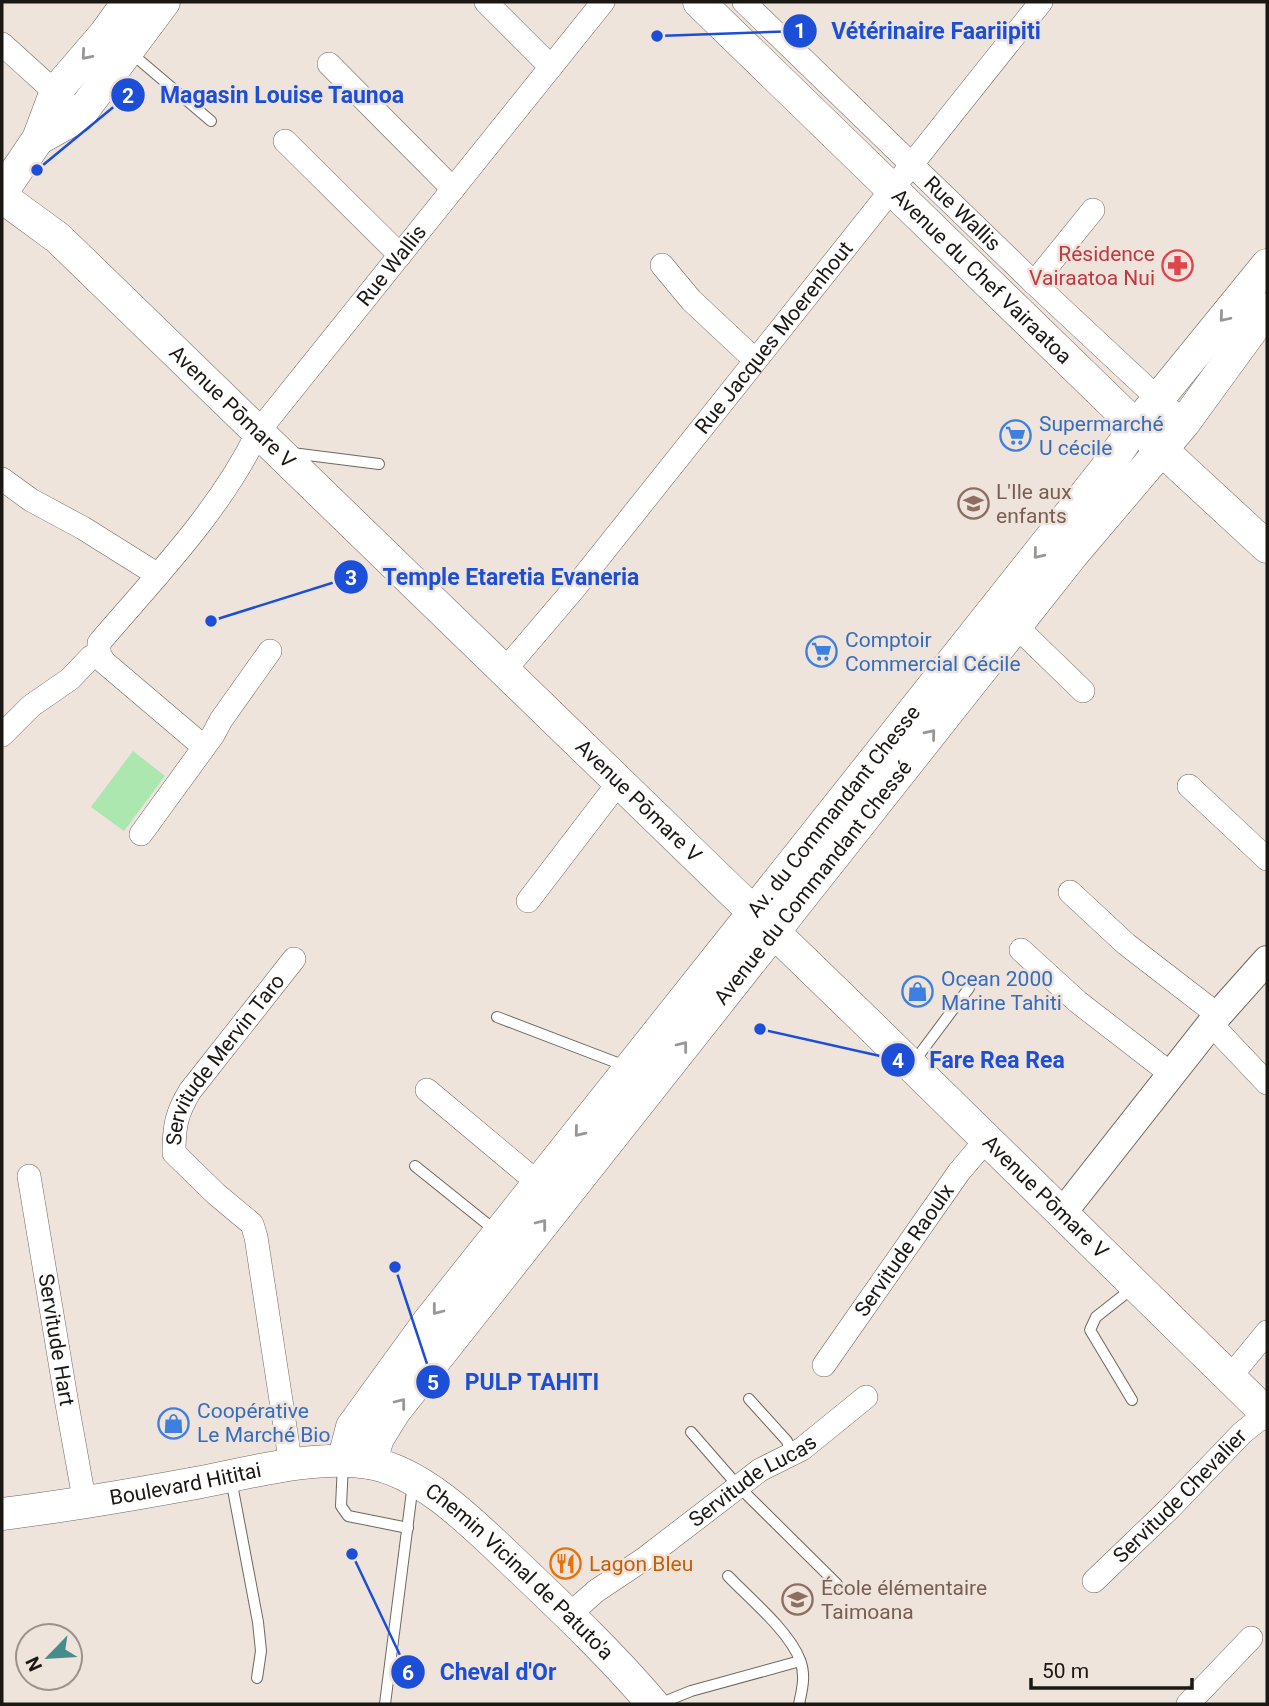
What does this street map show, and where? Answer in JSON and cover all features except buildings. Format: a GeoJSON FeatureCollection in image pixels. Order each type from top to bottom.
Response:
{"type":"FeatureCollection","features":[{"type":"Feature","properties":{"kind":"main road"},"geometry":{"type":"LineString","coordinates":[[2,194],[38,139],[56,92],[128,2]]}},
{"type":"Feature","properties":{"kind":"main road"},"geometry":{"type":"LineString","coordinates":[[38,139],[79,116],[164,2]]}},
{"type":"Feature","properties":{"kind":"main road","name":"Avenue du Chef Vairaatoa"},"geometry":{"type":"LineString","coordinates":[[699,2],[901,176],[1136,426],[1267,547]]}},
{"type":"Feature","properties":{"kind":"main road","name":"Avenue Pōmare V"},"geometry":{"type":"LineString","coordinates":[[2,194],[58,238],[1267,1413]]}},
{"type":"Feature","properties":{"kind":"main road","name":"Av. du Commandant Chesse"},"geometry":{"type":"LineString","coordinates":[[713,964],[763,922],[875,781],[1136,426],[1267,265]]}},
{"type":"Feature","properties":{"kind":"main road","name":"Avenue du Commandant Chessé"},"geometry":{"type":"LineString","coordinates":[[875,781],[1016,626],[1072,555],[1127,493],[1184,423],[1267,309]]}},
{"type":"Feature","properties":{"kind":"main road","name":"Avenue du Commandant Chessé"},"geometry":{"type":"LineString","coordinates":[[356,1462],[352,1427],[429,1321],[538,1183],[627,1087],[763,922]]}},
{"type":"Feature","properties":{"kind":"main road","name":"Avenue du Commandant Chessé"},"geometry":{"type":"LineString","coordinates":[[356,1462],[378,1438],[713,964]]}},
{"type":"Feature","properties":{"kind":"main road","name":"Boulevard Hititai"},"geometry":{"type":"LineString","coordinates":[[2,1514],[85,1504],[291,1466],[356,1462]]}},
{"type":"Feature","properties":{"kind":"main road","name":"Chemin Vicinal de Patuto'a"},"geometry":{"type":"LineString","coordinates":[[356,1462],[414,1480],[433,1492],[488,1538],[569,1615],[653,1704]]}},
{"type":"Feature","properties":{"kind":"street"},"geometry":{"type":"LineString","coordinates":[[486,2],[551,67]]}},
{"type":"Feature","properties":{"kind":"street","name":"Rue Wallis"},"geometry":{"type":"LineString","coordinates":[[99,653],[99,643],[158,575],[226,489],[242,464],[268,442],[400,255],[603,2]]}},
{"type":"Feature","properties":{"kind":"street","name":"Rue Wallis"},"geometry":{"type":"LineString","coordinates":[[744,2],[901,176],[1034,282],[1184,423]]}},
{"type":"Feature","properties":{"kind":"street","name":"Rue Jacques Moerenhout"},"geometry":{"type":"LineString","coordinates":[[504,671],[565,600],[1041,2]]}},
{"type":"Feature","properties":{"kind":"street"},"geometry":{"type":"LineString","coordinates":[[2,44],[79,116]]}},
{"type":"Feature","properties":{"kind":"street"},"geometry":{"type":"LineString","coordinates":[[329,64],[453,189]]}},
{"type":"Feature","properties":{"kind":"street"},"geometry":{"type":"LineString","coordinates":[[285,141],[400,255]]}},
{"type":"Feature","properties":{"kind":"street"},"geometry":{"type":"LineString","coordinates":[[1034,282],[1093,210]]}},
{"type":"Feature","properties":{"kind":"street"},"geometry":{"type":"LineString","coordinates":[[662,265],[691,300],[755,360]]}},
{"type":"Feature","properties":{"kind":"street"},"geometry":{"type":"LineString","coordinates":[[2,479],[31,500],[83,528],[158,575]]}},
{"type":"Feature","properties":{"kind":"street"},"geometry":{"type":"LineString","coordinates":[[1016,626],[1083,691]]}},
{"type":"Feature","properties":{"kind":"street"},"geometry":{"type":"LineString","coordinates":[[141,834],[270,651]]}},
{"type":"Feature","properties":{"kind":"street"},"geometry":{"type":"LineString","coordinates":[[2,735],[31,706],[99,653],[104,662],[204,747]]}},
{"type":"Feature","properties":{"kind":"street"},"geometry":{"type":"LineString","coordinates":[[528,901],[619,782]]}},
{"type":"Feature","properties":{"kind":"street"},"geometry":{"type":"LineString","coordinates":[[1189,786],[1267,859]]}},
{"type":"Feature","properties":{"kind":"street"},"geometry":{"type":"LineString","coordinates":[[1070,892],[1214,1019],[1267,1083]]}},
{"type":"Feature","properties":{"kind":"street"},"geometry":{"type":"LineString","coordinates":[[1021,950],[1078,1002],[1171,1074]]}},
{"type":"Feature","properties":{"kind":"street","name":"Servitude Mervin Taro"},"geometry":{"type":"LineString","coordinates":[[291,1466],[252,1224],[174,1153],[174,1129],[178,1110],[190,1091],[294,959]]}},
{"type":"Feature","properties":{"kind":"street"},"geometry":{"type":"LineString","coordinates":[[1063,1212],[1214,1019],[1267,960]]}},
{"type":"Feature","properties":{"kind":"street"},"geometry":{"type":"LineString","coordinates":[[427,1090],[538,1183]]}},
{"type":"Feature","properties":{"kind":"street","name":"Servitude Raoulx"},"geometry":{"type":"LineString","coordinates":[[824,1365],[959,1172],[987,1139]]}},
{"type":"Feature","properties":{"kind":"street","name":"Servitude Hart"},"geometry":{"type":"LineString","coordinates":[[29,1176],[85,1504]]}},
{"type":"Feature","properties":{"kind":"street"},"geometry":{"type":"LineString","coordinates":[[1230,1377],[1267,1332]]}},
{"type":"Feature","properties":{"kind":"street","name":"Servitude Lucas"},"geometry":{"type":"LineString","coordinates":[[569,1615],[596,1591],[652,1554],[760,1470],[802,1449],[866,1397]]}},
{"type":"Feature","properties":{"kind":"street","name":"Servitude Chevalier"},"geometry":{"type":"LineString","coordinates":[[1094,1581],[1171,1508],[1242,1433],[1267,1413]]}},
{"type":"Feature","properties":{"kind":"street"},"geometry":{"type":"LineString","coordinates":[[1188,1704],[1251,1638]]}},
{"type":"Feature","properties":{"kind":"lane"},"geometry":{"type":"LineString","coordinates":[[128,50],[211,121]]}},
{"type":"Feature","properties":{"kind":"lane"},"geometry":{"type":"LineString","coordinates":[[268,442],[379,464]]}},
{"type":"Feature","properties":{"kind":"lane"},"geometry":{"type":"LineString","coordinates":[[912,1066],[969,988]]}},
{"type":"Feature","properties":{"kind":"lane"},"geometry":{"type":"LineString","coordinates":[[498,1017],[627,1087]]}},
{"type":"Feature","properties":{"kind":"lane"},"geometry":{"type":"LineString","coordinates":[[415,1166],[498,1233]]}},
{"type":"Feature","properties":{"kind":"lane"},"geometry":{"type":"LineString","coordinates":[[1132,1400],[1090,1330],[1096,1317],[1136,1285]]}},
{"type":"Feature","properties":{"kind":"lane"},"geometry":{"type":"LineString","coordinates":[[749,1399],[787,1441],[791,1454]]}},
{"type":"Feature","properties":{"kind":"lane"},"geometry":{"type":"LineString","coordinates":[[691,1432],[739,1486],[836,1584]]}},
{"type":"Feature","properties":{"kind":"lane"},"geometry":{"type":"LineString","coordinates":[[356,1462],[341,1506],[344,1513],[408,1528]]}},
{"type":"Feature","properties":{"kind":"lane"},"geometry":{"type":"LineString","coordinates":[[231,1476],[258,1622],[261,1651],[257,1678]]}},
{"type":"Feature","properties":{"kind":"lane"},"geometry":{"type":"LineString","coordinates":[[385,1704],[414,1480]]}},
{"type":"Feature","properties":{"kind":"lane"},"geometry":{"type":"LineString","coordinates":[[728,1576],[788,1639],[800,1661],[804,1681],[799,1704]]}},
{"type":"Feature","properties":{"kind":"lane"},"geometry":{"type":"LineString","coordinates":[[660,1704],[691,1691],[800,1661]]}},
{"type":"Feature","properties":{"kind":"green space"},"geometry":{"type":"Polygon","coordinates":[[[133,751],[165,776],[124,831],[91,807],[133,751]]]}},
{"type":"Feature","properties":{"kind":"place","name":"Vétérinaire Faariipiti"},"geometry":{"type":"Point","coordinates":[657,36]}},
{"type":"Feature","properties":{"kind":"place","name":"Magasin Louise Taunoa"},"geometry":{"type":"Point","coordinates":[37,170]}},
{"type":"Feature","properties":{"kind":"place","name":"Résidence Vairaatoa Nui"},"geometry":{"type":"Point","coordinates":[1178,266]}},
{"type":"Feature","properties":{"kind":"place","name":"Supermarché U cécile"},"geometry":{"type":"Point","coordinates":[1016,436]}},
{"type":"Feature","properties":{"kind":"place","name":"L'Ile aux enfants"},"geometry":{"type":"Point","coordinates":[973,504]}},
{"type":"Feature","properties":{"kind":"place","name":"Temple Etaretia Evaneria"},"geometry":{"type":"Point","coordinates":[211,621]}},
{"type":"Feature","properties":{"kind":"place","name":"Comptoir Commercial Cécile"},"geometry":{"type":"Point","coordinates":[822,652]}},
{"type":"Feature","properties":{"kind":"place","name":"Ocean 2000 Marine Tahiti"},"geometry":{"type":"Point","coordinates":[918,991]}},
{"type":"Feature","properties":{"kind":"place","name":"Fare Rea Rea"},"geometry":{"type":"Point","coordinates":[760,1029]}},
{"type":"Feature","properties":{"kind":"place","name":"PULP TAHITI"},"geometry":{"type":"Point","coordinates":[395,1267]}},
{"type":"Feature","properties":{"kind":"place","name":"Coopérative Le Marché Bio"},"geometry":{"type":"Point","coordinates":[174,1423]}},
{"type":"Feature","properties":{"kind":"place","name":"Cheval d'Or"},"geometry":{"type":"Point","coordinates":[352,1554]}},
{"type":"Feature","properties":{"kind":"place","name":"Lagon Bleu"},"geometry":{"type":"Point","coordinates":[566,1564]}},
{"type":"Feature","properties":{"kind":"place","name":"École élémentaire Taimoana"},"geometry":{"type":"Point","coordinates":[798,1600]}}]}
